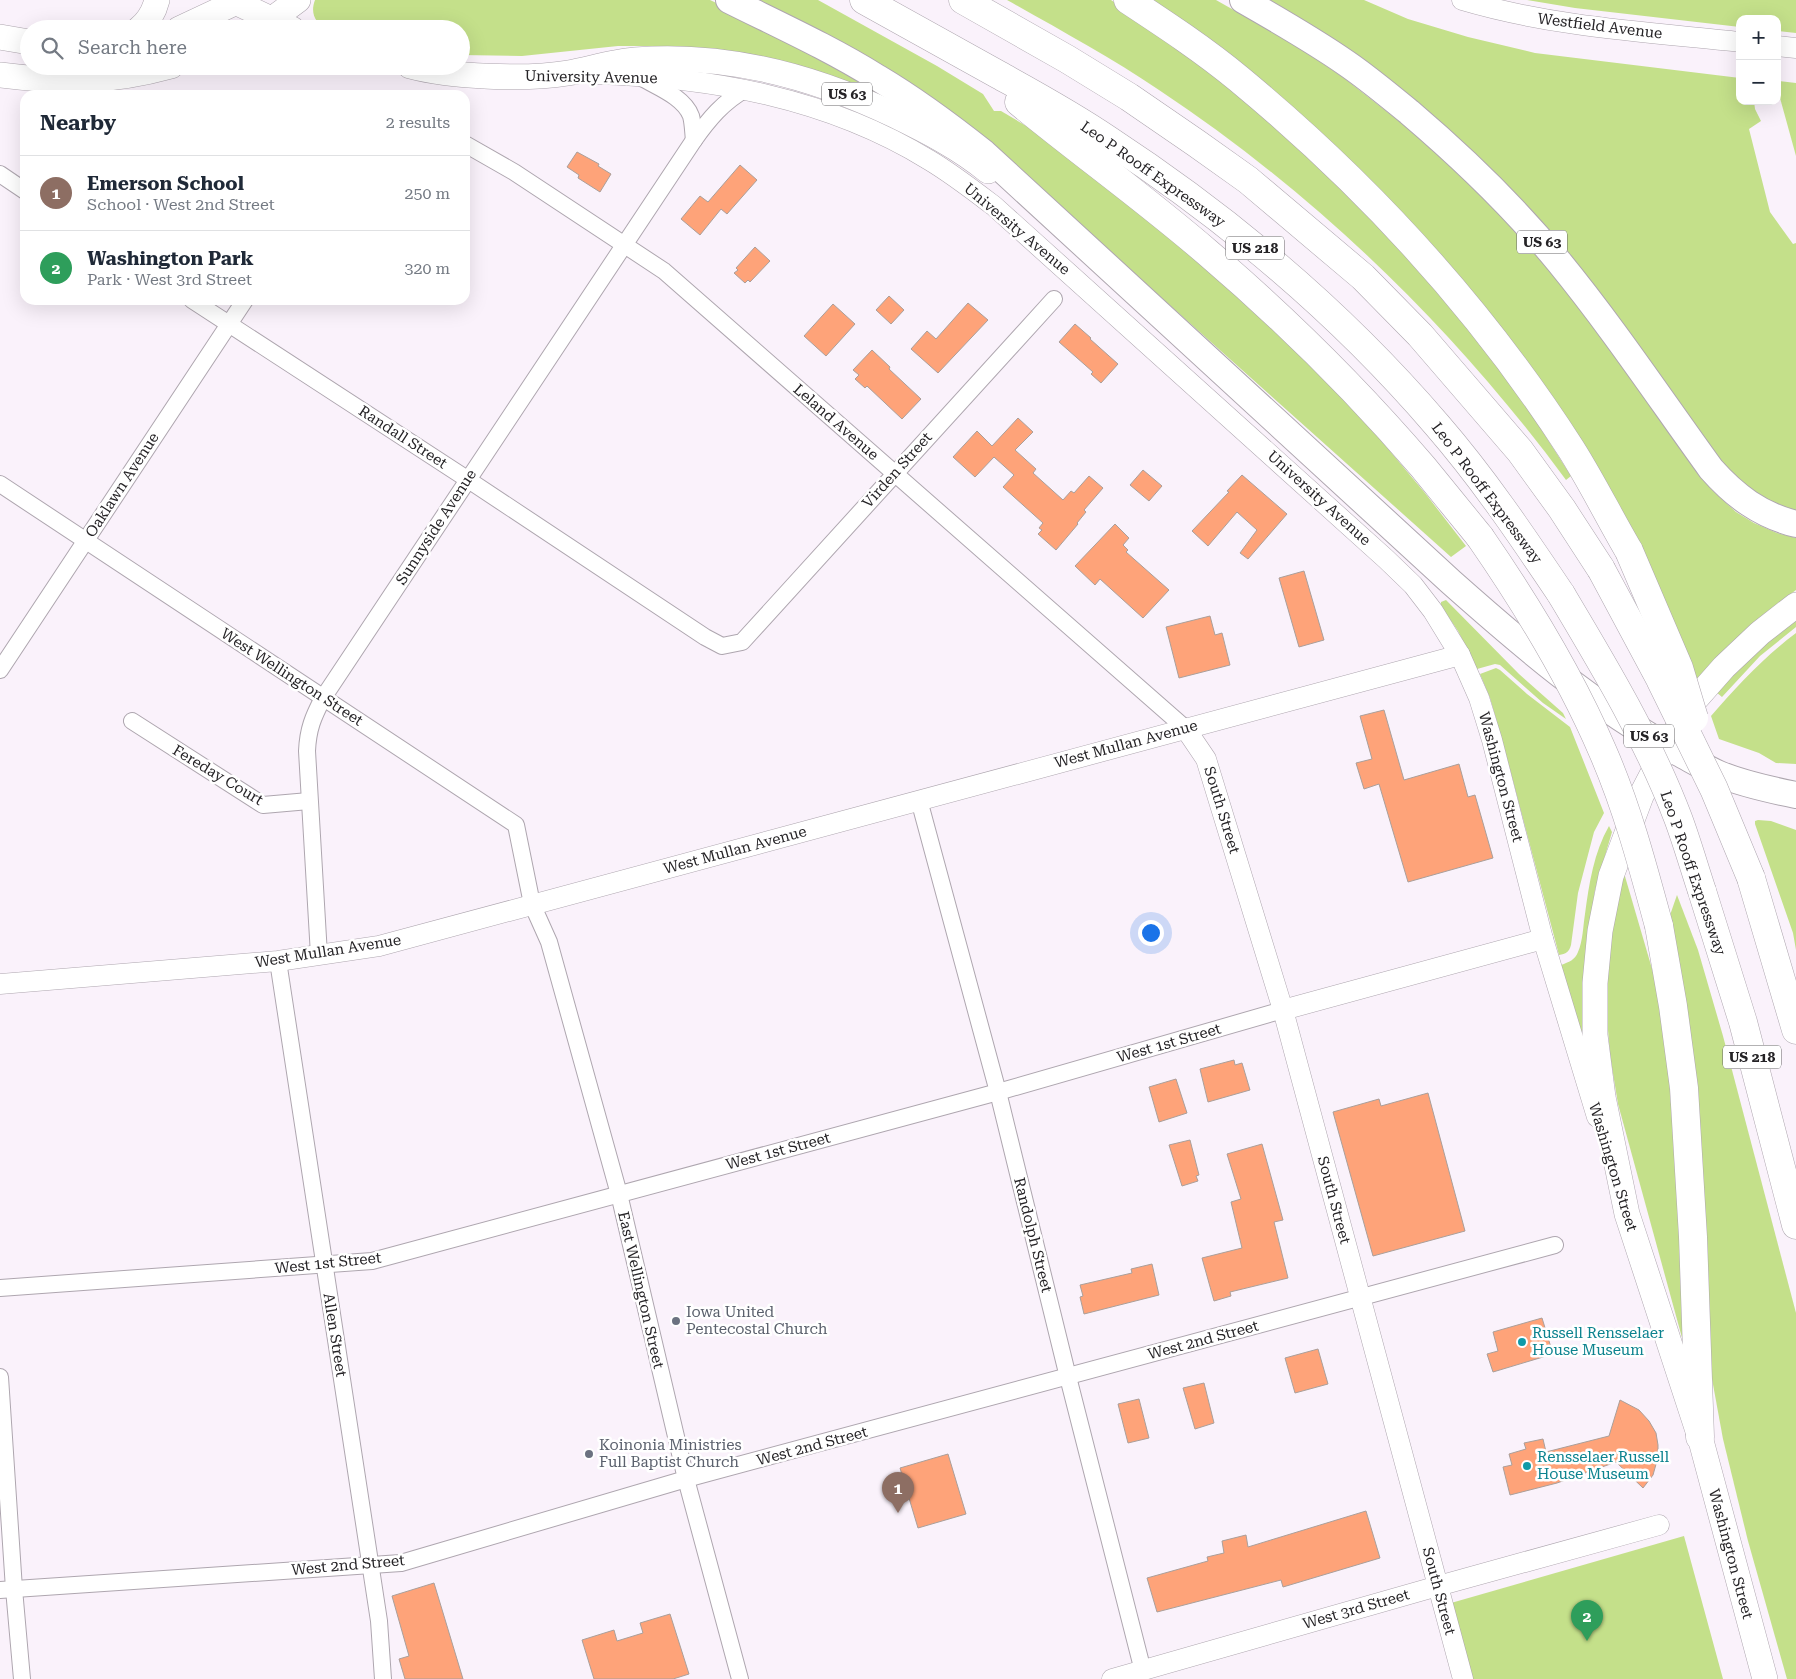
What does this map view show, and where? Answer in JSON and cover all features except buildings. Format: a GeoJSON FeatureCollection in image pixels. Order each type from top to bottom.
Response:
{"type":"FeatureCollection","features":[{"type":"Feature","properties":{"kind":"highway"},"geometry":{"type":"LineString","coordinates":[[729,0],[824,47],[926,108],[984,153],[1087,247]]}},
{"type":"Feature","properties":{"kind":"highway","name":"Leo P Rooff Expressway"},"geometry":{"type":"LineString","coordinates":[[864,0],[1043,99],[1105,137],[1172,183],[1281,269],[1330,313],[1438,425],[1482,480],[1561,594],[1607,671],[1648,750],[1678,818],[1743,1022],[1796,1226]]}},
{"type":"Feature","properties":{"kind":"highway","name":"US 218"},"geometry":{"type":"LineString","coordinates":[[962,0],[1068,59],[1189,138],[1248,180],[1363,277],[1420,335],[1520,451],[1562,509],[1600,569],[1660,678],[1714,789],[1751,878],[1796,1030]]}},
{"type":"Feature","properties":{"kind":"highway"},"geometry":{"type":"LineString","coordinates":[[1128,0],[1176,32],[1238,78],[1349,176],[1453,290],[1509,359],[1571,450],[1629,551],[1680,668],[1714,789]]}},
{"type":"Feature","properties":{"kind":"highway","name":"US 63"},"geometry":{"type":"LineString","coordinates":[[1243,0],[1305,36],[1348,64],[1430,130],[1479,174],[1524,222],[1582,290],[1711,470],[1740,499],[1759,511],[1796,524]]}},
{"type":"Feature","properties":{"kind":"highway"},"geometry":{"type":"LineString","coordinates":[[955,51],[1042,121],[1127,185],[1209,253],[1284,322],[1355,393],[1422,466],[1480,538],[1516,589],[1549,642],[1603,752],[1634,836],[1659,926],[1673,1006],[1684,1088],[1693,1237],[1700,1437]]}},
{"type":"Feature","properties":{"kind":"highway","name":"US 63"},"geometry":{"type":"LineString","coordinates":[[1087,247],[1520,643],[1570,683],[1666,746],[1720,774],[1796,796]]}},
{"type":"Feature","properties":{"kind":"main road"},"geometry":{"type":"LineString","coordinates":[[148,20],[154,11],[157,0]]}},
{"type":"Feature","properties":{"kind":"main road"},"geometry":{"type":"LineString","coordinates":[[197,20],[236,1],[270,19],[298,0]]}},
{"type":"Feature","properties":{"kind":"main road"},"geometry":{"type":"LineString","coordinates":[[0,38],[20,41]]}},
{"type":"Feature","properties":{"kind":"main road","name":"US 63"},"geometry":{"type":"LineString","coordinates":[[566,73],[632,60],[673,58],[716,60],[755,67],[828,87],[868,102],[944,141],[978,162],[1087,247]]}},
{"type":"Feature","properties":{"kind":"main road","name":"University Avenue"},"geometry":{"type":"LineString","coordinates":[[470,74],[512,76],[566,73]]}},
{"type":"Feature","properties":{"kind":"main road"},"geometry":{"type":"LineString","coordinates":[[0,75],[58,81],[99,80],[139,75]]}},
{"type":"Feature","properties":{"kind":"main road"},"geometry":{"type":"LineString","coordinates":[[1627,1214],[1603,1097],[1595,1035],[1595,983],[1600,931],[1611,876],[1641,796],[1666,746],[1694,700],[1724,667],[1760,633],[1796,604]]}},
{"type":"Feature","properties":{"kind":"main road","name":"Washington Street"},"geometry":{"type":"LineString","coordinates":[[1627,1214],[1700,1437],[1765,1679]]}},
{"type":"Feature","properties":{"kind":"street","name":"Westfield Avenue"},"geometry":{"type":"LineString","coordinates":[[1462,0],[1536,19],[1579,26],[1736,42]]}},
{"type":"Feature","properties":{"kind":"street"},"geometry":{"type":"LineString","coordinates":[[1781,46],[1796,48]]}},
{"type":"Feature","properties":{"kind":"street","name":"University Avenue"},"geometry":{"type":"LineString","coordinates":[[566,73],[638,75],[746,89],[793,101],[861,125],[929,160],[994,206],[1386,559],[1413,585],[1433,611],[1460,655]]}},
{"type":"Feature","properties":{"kind":"street"},"geometry":{"type":"LineString","coordinates":[[638,75],[671,95],[683,105],[690,115],[694,140]]}},
{"type":"Feature","properties":{"kind":"street","name":"Sunnyside Avenue"},"geometry":{"type":"LineString","coordinates":[[319,955],[309,801],[308,736],[311,721],[323,698],[467,479],[694,140],[717,110],[730,98],[746,89]]}},
{"type":"Feature","properties":{"kind":"street","name":"Leland Avenue"},"geometry":{"type":"LineString","coordinates":[[470,147],[514,172],[664,271],[1185,728]]}},
{"type":"Feature","properties":{"kind":"street"},"geometry":{"type":"LineString","coordinates":[[0,174],[20,188]]}},
{"type":"Feature","properties":{"kind":"street","name":"Virden Street"},"geometry":{"type":"LineString","coordinates":[[742,642],[1054,299]]}},
{"type":"Feature","properties":{"kind":"street","name":"Randall Street"},"geometry":{"type":"LineString","coordinates":[[200,305],[467,479],[704,637],[722,646],[742,642]]}},
{"type":"Feature","properties":{"kind":"street","name":"Oaklawn Avenue"},"geometry":{"type":"LineString","coordinates":[[0,670],[242,305]]}},
{"type":"Feature","properties":{"kind":"street","name":"West Wellington Street"},"geometry":{"type":"LineString","coordinates":[[0,484],[516,825],[532,904]]}},
{"type":"Feature","properties":{"kind":"street","name":"West Mullan Avenue"},"geometry":{"type":"LineString","coordinates":[[0,984],[278,961],[379,946],[1460,655]]}},
{"type":"Feature","properties":{"kind":"street","name":"Washington Street"},"geometry":{"type":"LineString","coordinates":[[1460,655],[1479,698],[1487,723],[1543,939],[1627,1214]]}},
{"type":"Feature","properties":{"kind":"street","name":"Fereday Court"},"geometry":{"type":"LineString","coordinates":[[132,721],[263,805],[309,801]]}},
{"type":"Feature","properties":{"kind":"street","name":"South Street"},"geometry":{"type":"LineString","coordinates":[[1185,728],[1206,759],[1283,1010],[1463,1679]]}},
{"type":"Feature","properties":{"kind":"street","name":"Randolph Street"},"geometry":{"type":"LineString","coordinates":[[918,800],[998,1092],[1143,1671]]}},
{"type":"Feature","properties":{"kind":"street","name":"East Wellington Street"},"geometry":{"type":"LineString","coordinates":[[532,904],[549,942],[619,1194],[686,1480],[740,1679]]}},
{"type":"Feature","properties":{"kind":"street","name":"West 1st Street"},"geometry":{"type":"LineString","coordinates":[[0,1288],[372,1261],[998,1092],[1283,1010],[1543,939]]}},
{"type":"Feature","properties":{"kind":"street","name":"Allen Street"},"geometry":{"type":"LineString","coordinates":[[278,961],[379,1621],[383,1679]]}},
{"type":"Feature","properties":{"kind":"street","name":"West 2nd Street"},"geometry":{"type":"LineString","coordinates":[[7,1589],[401,1563],[686,1480],[1555,1246]]}},
{"type":"Feature","properties":{"kind":"street"},"geometry":{"type":"LineString","coordinates":[[0,1377],[7,1589],[22,1679]]}},
{"type":"Feature","properties":{"kind":"street","name":"West 3rd Street"},"geometry":{"type":"LineString","coordinates":[[1112,1679],[1659,1525]]}},
{"type":"Feature","properties":{"kind":"green space"},"geometry":{"type":"Polygon","coordinates":[[[315,0],[710,0],[776,31],[904,105],[691,47],[618,46],[522,56],[470,55],[470,20],[316,20],[313,13],[315,0]]]}},
{"type":"Feature","properties":{"kind":"green space"},"geometry":{"type":"Polygon","coordinates":[[[752,0],[818,0],[937,66],[983,94],[994,111],[1001,111],[1033,130],[1181,244],[1296,351],[1369,426],[1466,546],[1451,557],[1021,172],[752,0]]]}},
{"type":"Feature","properties":{"kind":"green space"},"geometry":{"type":"Polygon","coordinates":[[[1007,0],[1111,0],[1264,114],[1391,236],[1484,348],[1534,418],[1571,476],[1566,480],[1523,424],[1430,317],[1328,219],[1274,174],[1159,90],[1103,55],[1007,0]]]}},
{"type":"Feature","properties":{"kind":"green space"},"geometry":{"type":"Polygon","coordinates":[[[1150,0],[1216,0],[1297,46],[1344,78],[1418,136],[1463,176],[1527,242],[1592,323],[1711,489],[1736,512],[1754,523],[1777,533],[1796,538],[1796,590],[1745,633],[1697,681],[1684,648],[1505,337],[1150,0]]]}},
{"type":"Feature","properties":{"kind":"green space"},"geometry":{"type":"Polygon","coordinates":[[[1263,0],[1364,0],[1408,19],[1468,37],[1535,53],[1736,78],[1736,105],[1754,105],[1761,121],[1749,129],[1770,212],[1793,244],[1796,243],[1796,515],[1731,479],[1549,236],[1263,0]]]}},
{"type":"Feature","properties":{"kind":"green space"},"geometry":{"type":"Polygon","coordinates":[[[1527,0],[1796,0],[1796,33],[1781,31],[1781,15],[1736,15],[1736,27],[1575,8],[1527,0]]]}},
{"type":"Feature","properties":{"kind":"green space"},"geometry":{"type":"Polygon","coordinates":[[[1781,81],[1796,83],[1796,156],[1781,102],[1781,81]]]}},
{"type":"Feature","properties":{"kind":"green space"},"geometry":{"type":"Polygon","coordinates":[[[1446,600],[1519,674],[1563,713],[1566,719],[1543,703],[1500,665],[1495,664],[1477,669],[1458,631],[1441,606],[1441,602],[1446,600]]]}},
{"type":"Feature","properties":{"kind":"green space"},"geometry":{"type":"Polygon","coordinates":[[[1796,616],[1796,627],[1760,656],[1722,697],[1716,692],[1728,678],[1796,616]]]}},
{"type":"Feature","properties":{"kind":"green space"},"geometry":{"type":"Polygon","coordinates":[[[1796,633],[1796,764],[1776,763],[1759,753],[1719,739],[1711,716],[1751,672],[1796,633]]]}},
{"type":"Feature","properties":{"kind":"green space"},"geometry":{"type":"Polygon","coordinates":[[[1496,668],[1570,727],[1604,813],[1594,832],[1578,893],[1571,945],[1568,951],[1561,955],[1559,955],[1503,743],[1490,698],[1480,674],[1496,668]]]}},
{"type":"Feature","properties":{"kind":"green space"},"geometry":{"type":"Polygon","coordinates":[[[1755,821],[1771,821],[1796,830],[1796,950],[1793,933],[1755,824],[1755,821]]]}},
{"type":"Feature","properties":{"kind":"green space"},"geometry":{"type":"Polygon","coordinates":[[[1609,826],[1612,832],[1595,890],[1589,931],[1588,1056],[1561,965],[1573,959],[1580,948],[1593,869],[1599,846],[1609,826]]]}},
{"type":"Feature","properties":{"kind":"green space"},"geometry":{"type":"Polygon","coordinates":[[[1624,873],[1655,979],[1668,1062],[1688,1344],[1684,1345],[1618,1104],[1610,1055],[1606,1005],[1612,918],[1624,873]]]}},
{"type":"Feature","properties":{"kind":"green space"},"geometry":{"type":"Polygon","coordinates":[[[1677,895],[1698,950],[1723,1036],[1796,1313],[1796,1679],[1787,1679],[1748,1541],[1723,1439],[1710,1368],[1669,918],[1677,895]]]}},
{"type":"Feature","properties":{"kind":"green space"},"geometry":{"type":"Polygon","coordinates":[[[1684,1536],[1723,1679],[1472,1679],[1451,1603],[1684,1536]]]}},
{"type":"Feature","properties":{"kind":"place","name":"Iowa United Pentecostal Church"},"geometry":{"type":"Point","coordinates":[676,1321]}},
{"type":"Feature","properties":{"kind":"place","name":"Russell Rensselaer House Museum"},"geometry":{"type":"Point","coordinates":[1522,1342]}},
{"type":"Feature","properties":{"kind":"place","name":"Koinonia Ministries Full Baptist Church"},"geometry":{"type":"Point","coordinates":[589,1454]}},
{"type":"Feature","properties":{"kind":"place","name":"Rensselaer Russell House Museum"},"geometry":{"type":"Point","coordinates":[1527,1466]}},
{"type":"Feature","properties":{"kind":"place","name":"Emerson School"},"geometry":{"type":"Point","coordinates":[898,1513]}},
{"type":"Feature","properties":{"kind":"place","name":"Washington Park"},"geometry":{"type":"Point","coordinates":[1587,1641]}}]}
